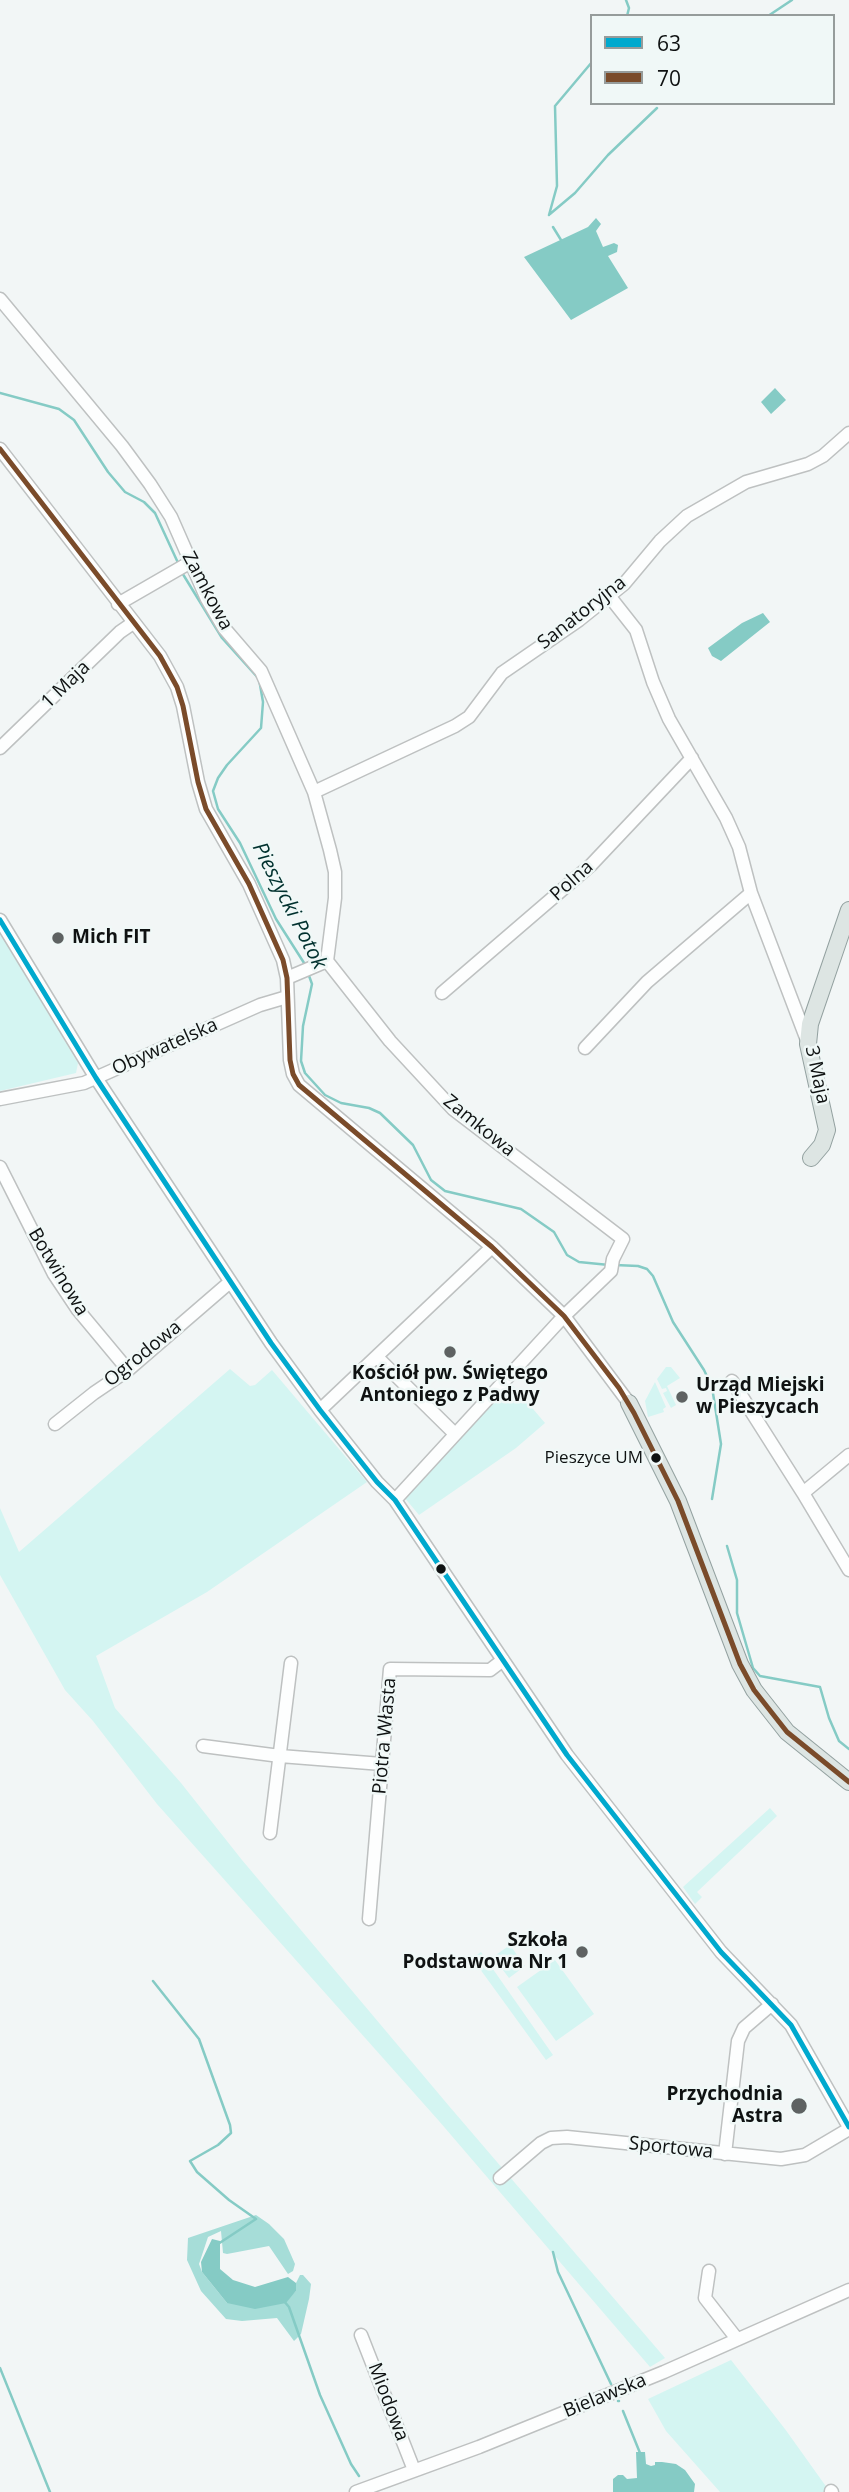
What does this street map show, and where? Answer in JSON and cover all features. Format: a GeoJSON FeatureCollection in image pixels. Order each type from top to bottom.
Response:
{"type":"FeatureCollection","features":[{"type":"Feature","properties":{"kind":"main road","name":"3 Maja"},"geometry":{"type":"LineString","coordinates":[[811,1158],[822,1145],[827,1130],[808,1044],[810,1024],[849,910]]}},
{"type":"Feature","properties":{"kind":"main road"},"geometry":{"type":"LineString","coordinates":[[629,1403],[678,1501],[740,1664],[754,1690],[787,1732],[849,1782]]}},
{"type":"Feature","properties":{"kind":"street","name":"Zamkowa"},"geometry":{"type":"LineString","coordinates":[[0,299],[122,446],[150,484],[172,517],[183,566],[224,628],[261,671],[314,792],[335,872],[335,898],[327,961],[390,1041],[453,1109],[623,1239],[612,1265],[564,1316]]}},
{"type":"Feature","properties":{"kind":"street","name":"Sanatoryjna"},"geometry":{"type":"LineString","coordinates":[[314,792],[455,726],[469,716],[502,674],[610,597],[660,541],[687,516],[746,482],[808,464],[823,456],[849,433]]}},
{"type":"Feature","properties":{"kind":"street"},"geometry":{"type":"LineString","coordinates":[[0,449],[160,656],[177,687],[206,809],[249,884],[283,960],[287,978],[290,1060],[299,1085],[492,1247],[564,1316],[629,1403]]}},
{"type":"Feature","properties":{"kind":"street"},"geometry":{"type":"LineString","coordinates":[[118,604],[183,566]]}},
{"type":"Feature","properties":{"kind":"street"},"geometry":{"type":"LineString","coordinates":[[610,597],[636,630],[660,701],[726,818],[739,847],[751,893],[808,1044]]}},
{"type":"Feature","properties":{"kind":"street","name":"1 Maja"},"geometry":{"type":"LineString","coordinates":[[0,748],[120,632],[133,623]]}},
{"type":"Feature","properties":{"kind":"street","name":"Polna"},"geometry":{"type":"LineString","coordinates":[[442,993],[591,865],[692,758]]}},
{"type":"Feature","properties":{"kind":"street"},"geometry":{"type":"LineString","coordinates":[[584,1048],[647,982],[751,893]]}},
{"type":"Feature","properties":{"kind":"street"},"geometry":{"type":"LineString","coordinates":[[0,920],[96,1078],[230,1282],[320,1410],[394,1500],[567,1755],[721,1952],[791,2025],[849,2128]]}},
{"type":"Feature","properties":{"kind":"street"},"geometry":{"type":"LineString","coordinates":[[287,978],[327,961]]}},
{"type":"Feature","properties":{"kind":"street","name":"Obywatelska"},"geometry":{"type":"LineString","coordinates":[[0,1099],[83,1083],[260,1005],[287,997]]}},
{"type":"Feature","properties":{"kind":"street","name":"Botwinowa"},"geometry":{"type":"LineString","coordinates":[[0,1167],[54,1274],[78,1310],[128,1370]]}},
{"type":"Feature","properties":{"kind":"street"},"geometry":{"type":"LineString","coordinates":[[320,1410],[492,1247]]}},
{"type":"Feature","properties":{"kind":"street","name":"Ogrodowa"},"geometry":{"type":"LineString","coordinates":[[55,1424],[128,1370],[230,1282]]}},
{"type":"Feature","properties":{"kind":"street"},"geometry":{"type":"LineString","coordinates":[[394,1500],[564,1316]]}},
{"type":"Feature","properties":{"kind":"street"},"geometry":{"type":"LineString","coordinates":[[377,1357],[455,1434]]}},
{"type":"Feature","properties":{"kind":"street"},"geometry":{"type":"LineString","coordinates":[[732,1381],[849,1570]]}},
{"type":"Feature","properties":{"kind":"street"},"geometry":{"type":"LineString","coordinates":[[803,1493],[849,1455]]}},
{"type":"Feature","properties":{"kind":"street","name":"Piotra Własta"},"geometry":{"type":"LineString","coordinates":[[369,1919],[390,1669],[490,1670],[503,1660]]}},
{"type":"Feature","properties":{"kind":"street"},"geometry":{"type":"LineString","coordinates":[[270,1833],[291,1663]]}},
{"type":"Feature","properties":{"kind":"street"},"geometry":{"type":"LineString","coordinates":[[203,1746],[280,1756],[382,1764]]}},
{"type":"Feature","properties":{"kind":"street"},"geometry":{"type":"LineString","coordinates":[[725,2154],[738,2041],[744,2028],[772,2004]]}},
{"type":"Feature","properties":{"kind":"street","name":"Sportowa"},"geometry":{"type":"LineString","coordinates":[[500,2178],[527,2154],[551,2138],[566,2137],[781,2159],[804,2155],[849,2128]]}},
{"type":"Feature","properties":{"kind":"street"},"geometry":{"type":"LineString","coordinates":[[709,2271],[705,2298],[737,2339]]}},
{"type":"Feature","properties":{"kind":"street","name":"Bielawska"},"geometry":{"type":"LineString","coordinates":[[356,2492],[479,2447],[664,2372],[849,2290]]}},
{"type":"Feature","properties":{"kind":"street","name":"Miodowa"},"geometry":{"type":"LineString","coordinates":[[361,2334],[414,2470]]}},
{"type":"Feature","properties":{"kind":"shaded area"},"geometry":{"type":"Polygon","coordinates":[[[596,218],[601,224],[596,231],[603,247],[614,243],[618,245],[617,252],[608,256],[628,288],[571,320],[524,257],[588,227],[596,218]]]}},
{"type":"Feature","properties":{"kind":"shaded area"},"geometry":{"type":"Polygon","coordinates":[[[775,388],[786,400],[771,414],[761,402],[775,388]]]}},
{"type":"Feature","properties":{"kind":"shaded area"},"geometry":{"type":"Polygon","coordinates":[[[763,613],[770,622],[721,661],[712,656],[708,648],[742,623],[763,613]]]}},
{"type":"Feature","properties":{"kind":"shaded area"},"geometry":{"type":"Polygon","coordinates":[[[0,933],[78,1063],[76,1073],[0,1091],[0,933]]]}},
{"type":"Feature","properties":{"kind":"shaded area"},"geometry":{"type":"Polygon","coordinates":[[[666,1367],[671,1367],[680,1378],[667,1386],[676,1405],[671,1408],[663,1393],[667,1391],[666,1388],[662,1389],[657,1379],[666,1367]]]}},
{"type":"Feature","properties":{"kind":"shaded area"},"geometry":{"type":"Polygon","coordinates":[[[230,1369],[250,1386],[255,1385],[272,1370],[367,1482],[207,1592],[96,1656],[115,1708],[181,1783],[242,1860],[449,2106],[665,2358],[650,2367],[439,2121],[157,1804],[93,1721],[65,1690],[0,1575],[0,1508],[19,1552],[230,1369]]]}},
{"type":"Feature","properties":{"kind":"shaded area"},"geometry":{"type":"Polygon","coordinates":[[[510,1382],[545,1423],[516,1448],[419,1515],[404,1497],[510,1382]]]}},
{"type":"Feature","properties":{"kind":"shaded area"},"geometry":{"type":"Polygon","coordinates":[[[655,1382],[666,1407],[664,1412],[648,1417],[645,1401],[655,1382]]]}},
{"type":"Feature","properties":{"kind":"shaded area"},"geometry":{"type":"Polygon","coordinates":[[[770,1808],[777,1816],[697,1892],[702,1897],[695,1904],[683,1887],[770,1808]]]}},
{"type":"Feature","properties":{"kind":"shaded area"},"geometry":{"type":"Polygon","coordinates":[[[510,1945],[525,1966],[509,1978],[493,1957],[510,1945]]]}},
{"type":"Feature","properties":{"kind":"shaded area"},"geometry":{"type":"Polygon","coordinates":[[[481,1952],[553,2055],[546,2060],[472,1958],[481,1952]]]}},
{"type":"Feature","properties":{"kind":"shaded area"},"geometry":{"type":"Polygon","coordinates":[[[555,1960],[594,2014],[556,2041],[517,1987],[555,1960]]]}},
{"type":"Feature","properties":{"kind":"shaded area"},"geometry":{"type":"Polygon","coordinates":[[[256,2215],[284,2239],[295,2264],[293,2271],[288,2274],[269,2246],[223,2253],[221,2231],[208,2237],[199,2264],[202,2272],[227,2303],[285,2303],[296,2291],[296,2283],[300,2275],[303,2275],[311,2284],[309,2299],[301,2334],[294,2341],[277,2318],[242,2321],[226,2319],[201,2291],[187,2260],[188,2238],[256,2215]]]}},
{"type":"Feature","properties":{"kind":"shaded area"},"geometry":{"type":"Polygon","coordinates":[[[212,2239],[220,2241],[220,2269],[233,2280],[255,2287],[288,2277],[296,2283],[296,2291],[286,2303],[255,2309],[227,2303],[202,2272],[201,2262],[212,2239]]]}},
{"type":"Feature","properties":{"kind":"shaded area"},"geometry":{"type":"Polygon","coordinates":[[[731,2360],[830,2492],[720,2492],[666,2431],[648,2399],[731,2360]]]}},
{"type":"Feature","properties":{"kind":"shaded area"},"geometry":{"type":"Polygon","coordinates":[[[636,2452],[645,2452],[646,2464],[651,2466],[655,2465],[655,2462],[662,2462],[676,2464],[685,2470],[695,2484],[694,2492],[613,2492],[613,2479],[618,2475],[627,2479],[637,2478],[636,2452]]]}},
{"type":"Feature","properties":{"kind":"waterway"},"geometry":{"type":"LineString","coordinates":[[626,0],[629,8],[628,14]]}},
{"type":"Feature","properties":{"kind":"waterway"},"geometry":{"type":"LineString","coordinates":[[771,14],[792,0]]}},
{"type":"Feature","properties":{"kind":"waterway"},"geometry":{"type":"LineString","coordinates":[[549,215],[557,186],[555,106],[590,64]]}},
{"type":"Feature","properties":{"kind":"waterway"},"geometry":{"type":"LineString","coordinates":[[550,214],[575,193],[608,155],[657,108]]}},
{"type":"Feature","properties":{"kind":"waterway"},"geometry":{"type":"LineString","coordinates":[[553,227],[561,240]]}},
{"type":"Feature","properties":{"kind":"waterway","name":"Pieszycki Potok"},"geometry":{"type":"LineString","coordinates":[[0,393],[59,409],[74,420],[108,472],[125,492],[144,502],[155,513],[179,565]]}},
{"type":"Feature","properties":{"kind":"waterway","name":"Pieszycki Potok"},"geometry":{"type":"LineString","coordinates":[[181,571],[222,638],[259,679],[263,702],[261,728],[227,765],[213,791],[218,809],[240,843],[276,919],[306,966]]}},
{"type":"Feature","properties":{"kind":"waterway","name":"Pieszycki Potok"},"geometry":{"type":"LineString","coordinates":[[308,973],[312,984],[303,1026],[301,1061],[305,1073],[325,1095],[341,1103],[369,1108],[380,1113],[413,1145],[431,1180],[445,1191],[521,1209],[554,1232],[567,1255],[579,1262],[609,1265]]}},
{"type":"Feature","properties":{"kind":"waterway","name":"Pieszycki Potok"},"geometry":{"type":"LineString","coordinates":[[615,1265],[638,1266],[647,1269],[653,1276],[673,1322],[712,1387],[721,1444],[712,1499]]}},
{"type":"Feature","properties":{"kind":"waterway","name":"Pieszycki Potok"},"geometry":{"type":"LineString","coordinates":[[727,1546],[737,1580],[737,1613],[753,1668],[760,1676],[820,1687],[839,1741],[849,1749]]}},
{"type":"Feature","properties":{"kind":"waterway"},"geometry":{"type":"LineString","coordinates":[[153,1981],[199,2039],[230,2125],[231,2133],[218,2145],[190,2161],[197,2172],[256,2219],[218,2244]]}},
{"type":"Feature","properties":{"kind":"waterway"},"geometry":{"type":"LineString","coordinates":[[553,2252],[558,2272],[611,2384]]}},
{"type":"Feature","properties":{"kind":"waterway"},"geometry":{"type":"LineString","coordinates":[[283,2300],[289,2307],[320,2395],[359,2476]]}},
{"type":"Feature","properties":{"kind":"waterway"},"geometry":{"type":"LineString","coordinates":[[0,2368],[50,2492]]}},
{"type":"Feature","properties":{"kind":"waterway"},"geometry":{"type":"LineString","coordinates":[[623,2411],[640,2453]]}},
{"type":"Feature","properties":{"kind":"transit line","name":"70"},"geometry":{"type":"LineString","coordinates":[[0,449],[160,656],[177,687],[206,809],[249,884],[283,960],[287,978],[290,1060],[299,1085],[492,1247],[564,1316],[619,1388],[634,1413],[678,1501],[740,1664],[754,1690],[787,1732],[849,1782]]}},
{"type":"Feature","properties":{"kind":"transit line","name":"63"},"geometry":{"type":"LineString","coordinates":[[0,920],[96,1078],[271,1343],[320,1410],[377,1482],[395,1500],[567,1755],[721,1952],[791,2025],[849,2127]]}},
{"type":"Feature","properties":{"kind":"place","name":"Mich FIT"},"geometry":{"type":"Point","coordinates":[58,938]}},
{"type":"Feature","properties":{"kind":"place","name":"Kościół pw. Świętego Antoniego z Padwy"},"geometry":{"type":"Point","coordinates":[450,1352]}},
{"type":"Feature","properties":{"kind":"place","name":"Urząd Miejski w Pieszycach"},"geometry":{"type":"Point","coordinates":[682,1397]}},
{"type":"Feature","properties":{"kind":"place","name":"Pieszyce UM"},"geometry":{"type":"Point","coordinates":[656,1458]}},
{"type":"Feature","properties":{"kind":"place","name":"Szkoła Podstawowa Nr 1"},"geometry":{"type":"Point","coordinates":[582,1952]}},
{"type":"Feature","properties":{"kind":"place","name":"Przychodnia Astra"},"geometry":{"type":"Point","coordinates":[799,2106]}}]}
